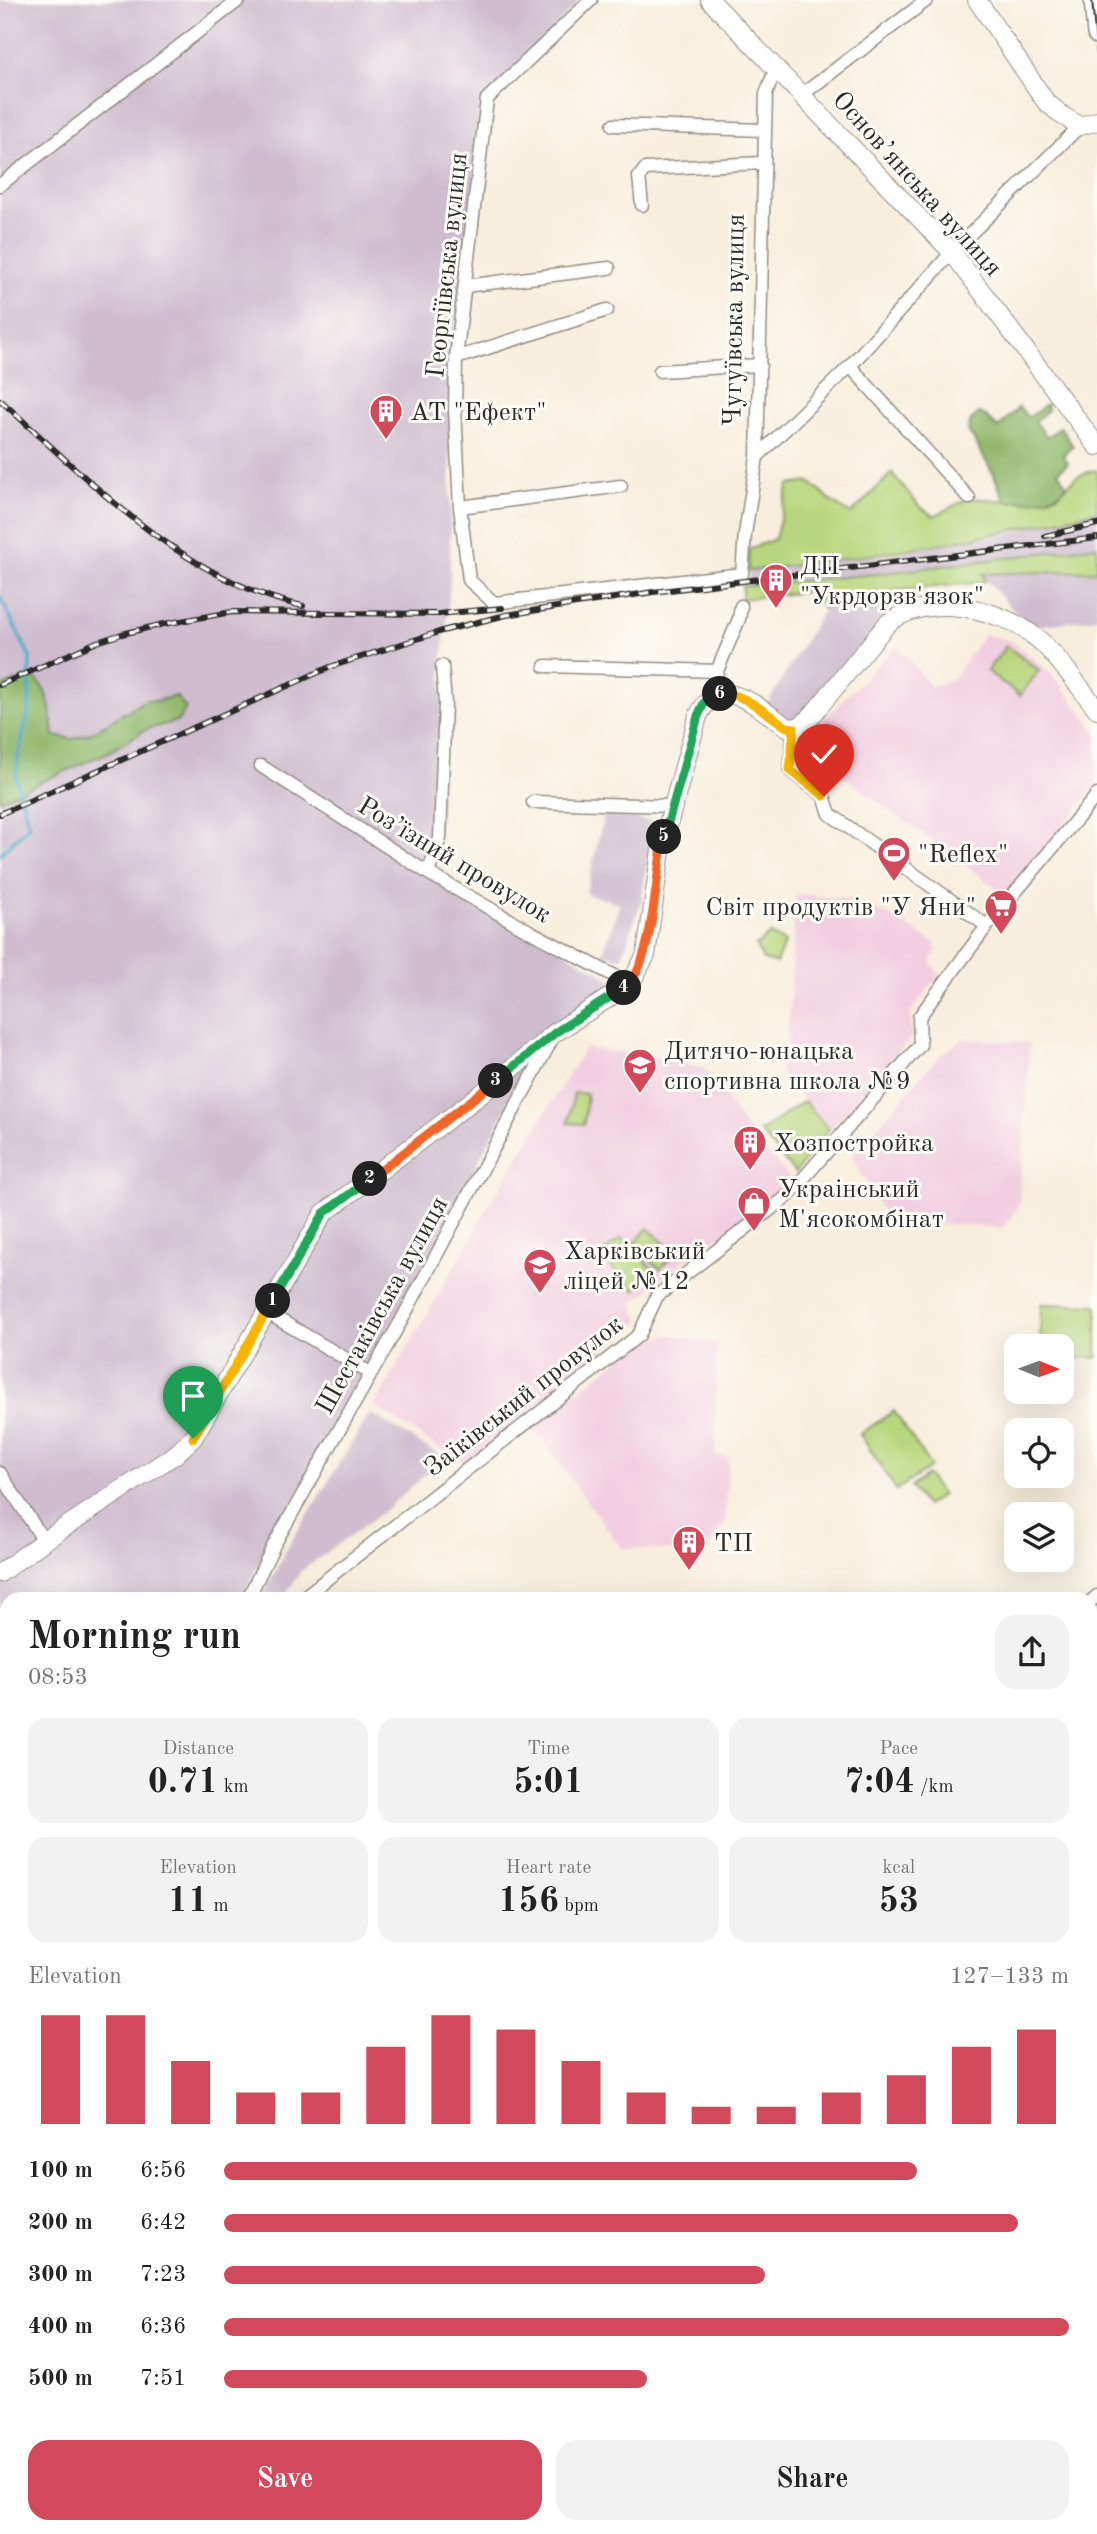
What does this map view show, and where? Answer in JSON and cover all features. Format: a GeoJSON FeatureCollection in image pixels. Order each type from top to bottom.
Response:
{"type":"FeatureCollection","features":[{"type":"Feature","properties":{"kind":"main road"},"geometry":{"type":"LineString","coordinates":[[1094,0],[1097,34]]}},
{"type":"Feature","properties":{"kind":"street"},"geometry":{"type":"LineString","coordinates":[[0,185],[239,0]]}},
{"type":"Feature","properties":{"kind":"street","name":"Георгіївська вулиця"},"geometry":{"type":"LineString","coordinates":[[469,580],[460,507],[455,410],[456,358],[487,99],[591,0]]}},
{"type":"Feature","properties":{"kind":"street","name":"Основ’янська вулиця"},"geometry":{"type":"LineString","coordinates":[[710,0],[952,252],[1097,446]]}},
{"type":"Feature","properties":{"kind":"street"},"geometry":{"type":"LineString","coordinates":[[803,94],[927,0]]}},
{"type":"Feature","properties":{"kind":"street"},"geometry":{"type":"LineString","coordinates":[[977,0],[1046,102],[1063,116],[1089,123]]}},
{"type":"Feature","properties":{"kind":"street","name":"Чугуївська вулиця"},"geometry":{"type":"LineString","coordinates":[[469,580],[494,603],[742,574],[745,534],[757,457],[763,130],[766,94],[772,78],[779,70]]}},
{"type":"Feature","properties":{"kind":"street"},"geometry":{"type":"LineString","coordinates":[[757,457],[850,366],[952,252],[1089,123]]}},
{"type":"Feature","properties":{"kind":"street"},"geometry":{"type":"LineString","coordinates":[[613,125],[763,130]]}},
{"type":"Feature","properties":{"kind":"street"},"geometry":{"type":"LineString","coordinates":[[642,205],[639,177],[645,169],[762,163]]}},
{"type":"Feature","properties":{"kind":"street"},"geometry":{"type":"LineString","coordinates":[[465,286],[609,268]]}},
{"type":"Feature","properties":{"kind":"street"},"geometry":{"type":"LineString","coordinates":[[456,358],[607,310]]}},
{"type":"Feature","properties":{"kind":"street"},"geometry":{"type":"LineString","coordinates":[[660,371],[760,365]]}},
{"type":"Feature","properties":{"kind":"street"},"geometry":{"type":"LineString","coordinates":[[850,366],[970,498]]}},
{"type":"Feature","properties":{"kind":"street"},"geometry":{"type":"LineString","coordinates":[[460,507],[621,486]]}},
{"type":"Feature","properties":{"kind":"street"},"geometry":{"type":"LineString","coordinates":[[714,695],[717,671],[741,606]]}},
{"type":"Feature","properties":{"kind":"street"},"geometry":{"type":"LineString","coordinates":[[0,1573],[176,1454],[193,1438],[324,1213],[480,1094],[556,1032],[630,984],[646,955],[661,850],[698,716],[704,703],[714,695],[726,692],[739,696],[787,727],[794,728],[803,724],[814,713],[887,624],[901,614],[934,607],[954,607],[1006,619],[1026,629],[1041,642],[1097,709]]}},
{"type":"Feature","properties":{"kind":"street"},"geometry":{"type":"LineString","coordinates":[[428,873],[440,838],[445,704],[442,666]]}},
{"type":"Feature","properties":{"kind":"street"},"geometry":{"type":"LineString","coordinates":[[545,666],[717,671]]}},
{"type":"Feature","properties":{"kind":"street"},"geometry":{"type":"LineString","coordinates":[[794,728],[790,770],[824,796],[830,814],[987,926]]}},
{"type":"Feature","properties":{"kind":"street","name":"Роз’їзний провулок"},"geometry":{"type":"LineString","coordinates":[[261,766],[428,873],[531,932],[630,984]]}},
{"type":"Feature","properties":{"kind":"street","name":"Заїківський провулок"},"geometry":{"type":"LineString","coordinates":[[310,1592],[639,1335],[657,1296],[788,1196],[920,1045],[919,1017],[987,926],[1097,795]]}},
{"type":"Feature","properties":{"kind":"street"},"geometry":{"type":"LineString","coordinates":[[533,802],[672,806]]}},
{"type":"Feature","properties":{"kind":"street","name":"Шестаківська вулиця"},"geometry":{"type":"LineString","coordinates":[[251,1592],[274,1545],[401,1321],[556,1032]]}},
{"type":"Feature","properties":{"kind":"street"},"geometry":{"type":"LineString","coordinates":[[266,1312],[370,1373]]}},
{"type":"Feature","properties":{"kind":"street"},"geometry":{"type":"LineString","coordinates":[[0,1473],[44,1541]]}},
{"type":"Feature","properties":{"kind":"shaded area"},"geometry":{"type":"Polygon","coordinates":[[[0,0],[580,0],[487,99],[451,357],[450,586],[442,666],[441,818],[429,873],[620,984],[548,1030],[397,1315],[244,1592],[0,1592],[0,0]]]}},
{"type":"Feature","properties":{"kind":"shaded area"},"geometry":{"type":"Polygon","coordinates":[[[1097,511],[1097,546],[886,573],[749,585],[748,571],[885,555],[1011,533],[1097,511]]]}},
{"type":"Feature","properties":{"kind":"shaded area"},"geometry":{"type":"Polygon","coordinates":[[[1097,571],[1097,618],[1028,627],[981,574],[1097,571]]]}},
{"type":"Feature","properties":{"kind":"shaded area"},"geometry":{"type":"Polygon","coordinates":[[[866,592],[891,616],[794,724],[766,706],[831,597],[866,592]]]}},
{"type":"Feature","properties":{"kind":"shaded area"},"geometry":{"type":"Polygon","coordinates":[[[984,634],[1011,641],[1051,673],[1097,732],[1097,784],[1007,896],[800,744],[897,645],[932,687],[953,678],[984,634]]]}},
{"type":"Feature","properties":{"kind":"shaded area"},"geometry":{"type":"Polygon","coordinates":[[[604,814],[654,821],[641,902],[621,959],[603,953],[620,903],[586,894],[604,814]]]}},
{"type":"Feature","properties":{"kind":"shaded area"},"geometry":{"type":"Polygon","coordinates":[[[796,894],[846,899],[889,915],[935,943],[936,953],[932,957],[932,965],[940,974],[911,1012],[912,1037],[831,1129],[779,1071],[787,1056],[796,894]]]}},
{"type":"Feature","properties":{"kind":"shaded area"},"geometry":{"type":"Polygon","coordinates":[[[963,1039],[1030,1043],[1019,1206],[1002,1228],[887,1220],[852,1156],[940,1055],[963,1039]]]}},
{"type":"Feature","properties":{"kind":"shaded area","name":"Харківський ліцей №12"},"geometry":{"type":"Polygon","coordinates":[[[585,1048],[674,1059],[705,1069],[747,1129],[793,1181],[755,1212],[682,1262],[632,1304],[640,1321],[464,1464],[374,1406],[476,1226],[585,1048]]]}},
{"type":"Feature","properties":{"kind":"shaded area"},"geometry":{"type":"Polygon","coordinates":[[[670,1335],[717,1344],[715,1456],[728,1457],[726,1521],[705,1552],[621,1548],[532,1426],[644,1340],[670,1335]]]}},
{"type":"Feature","properties":{"kind":"shaded area"},"geometry":{"type":"Polygon","coordinates":[[[370,1413],[444,1458],[384,1511],[301,1571],[287,1592],[265,1592],[289,1545],[370,1413]]]}},
{"type":"Feature","properties":{"kind":"green space"},"geometry":{"type":"Polygon","coordinates":[[[1047,404],[1048,410],[1035,421],[1047,437],[1060,427],[1073,446],[1063,455],[1068,463],[1058,472],[1067,486],[1047,498],[1005,501],[993,473],[968,430],[971,421],[979,413],[998,428],[1019,407],[1028,418],[1047,404]]]}},
{"type":"Feature","properties":{"kind":"green space"},"geometry":{"type":"Polygon","coordinates":[[[1097,471],[1097,511],[924,547],[748,571],[749,549],[775,539],[789,485],[810,482],[851,514],[892,473],[919,506],[934,516],[969,498],[1024,502],[1058,495],[1076,477],[1097,471]]]}},
{"type":"Feature","properties":{"kind":"green space"},"geometry":{"type":"Polygon","coordinates":[[[1097,546],[1097,571],[982,574],[986,580],[983,582],[831,597],[823,609],[814,591],[742,599],[742,586],[886,573],[1097,546]]]}},
{"type":"Feature","properties":{"kind":"green space"},"geometry":{"type":"Polygon","coordinates":[[[1006,646],[1039,670],[1020,696],[987,671],[1006,646]]]}},
{"type":"Feature","properties":{"kind":"green space"},"geometry":{"type":"Polygon","coordinates":[[[31,675],[46,694],[54,736],[72,739],[91,733],[145,700],[157,701],[176,696],[186,708],[178,721],[147,729],[107,753],[0,800],[0,688],[31,675]]]}},
{"type":"Feature","properties":{"kind":"green space"},"geometry":{"type":"Polygon","coordinates":[[[770,934],[785,942],[776,963],[763,960],[756,946],[770,934]]]}},
{"type":"Feature","properties":{"kind":"green space"},"geometry":{"type":"Polygon","coordinates":[[[574,1093],[587,1094],[584,1124],[568,1123],[574,1093]]]}},
{"type":"Feature","properties":{"kind":"green space"},"geometry":{"type":"Polygon","coordinates":[[[804,1101],[829,1129],[795,1173],[760,1132],[804,1101]]]}},
{"type":"Feature","properties":{"kind":"green space"},"geometry":{"type":"Polygon","coordinates":[[[648,1228],[675,1253],[660,1269],[633,1245],[648,1228]]]}},
{"type":"Feature","properties":{"kind":"green space"},"geometry":{"type":"Polygon","coordinates":[[[621,1238],[654,1270],[634,1290],[600,1255],[621,1238]]]}},
{"type":"Feature","properties":{"kind":"green space"},"geometry":{"type":"Polygon","coordinates":[[[1041,1304],[1097,1305],[1097,1358],[1074,1358],[1074,1334],[1040,1334],[1041,1304]]]}},
{"type":"Feature","properties":{"kind":"green space"},"geometry":{"type":"Polygon","coordinates":[[[894,1411],[931,1467],[896,1490],[860,1434],[894,1411]]]}},
{"type":"Feature","properties":{"kind":"green space"},"geometry":{"type":"Polygon","coordinates":[[[927,1475],[942,1495],[926,1506],[911,1487],[927,1475]]]}},
{"type":"Feature","properties":{"kind":"waterway"},"geometry":{"type":"LineString","coordinates":[[0,597],[30,657],[29,710],[16,777],[29,826],[0,854]]}},
{"type":"Feature","properties":{"kind":"tram line"},"geometry":{"type":"LineString","coordinates":[[1092,0],[1097,55]]}},
{"type":"Feature","properties":{"kind":"railway"},"geometry":{"type":"LineString","coordinates":[[0,400],[103,493],[177,550],[217,574],[259,593],[303,606]]}},
{"type":"Feature","properties":{"kind":"railway"},"geometry":{"type":"LineString","coordinates":[[1045,536],[1097,524]]}},
{"type":"Feature","properties":{"kind":"railway"},"geometry":{"type":"LineString","coordinates":[[0,814],[330,667],[442,631],[506,615],[653,592],[1097,538]]}},
{"type":"Feature","properties":{"kind":"railway"},"geometry":{"type":"LineString","coordinates":[[0,685],[97,642],[122,634],[232,612],[439,614],[502,608]]}},
{"type":"Feature","properties":{"kind":"place","name":"АТ \"Ефект\""},"geometry":{"type":"Point","coordinates":[386,441]}},
{"type":"Feature","properties":{"kind":"place","name":"ДП \"Укрдорзв'язок\""},"geometry":{"type":"Point","coordinates":[776,610]}},
{"type":"Feature","properties":{"kind":"place","name":"\"Reflex\""},"geometry":{"type":"Point","coordinates":[894,883]}},
{"type":"Feature","properties":{"kind":"place","name":"Світ продуктів \"У Яни\""},"geometry":{"type":"Point","coordinates":[1001,936]}},
{"type":"Feature","properties":{"kind":"place","name":"Дитячо-юнацька спортивна школа №9"},"geometry":{"type":"Point","coordinates":[640,1095]}},
{"type":"Feature","properties":{"kind":"place","name":"Хозпостройка"},"geometry":{"type":"Point","coordinates":[750,1172]}},
{"type":"Feature","properties":{"kind":"place","name":"Украінський М'ясокомбінат"},"geometry":{"type":"Point","coordinates":[754,1233]}},
{"type":"Feature","properties":{"kind":"place","name":"Харківський ліцей №12"},"geometry":{"type":"Point","coordinates":[540,1295]}},
{"type":"Feature","properties":{"kind":"place","name":"ТП"},"geometry":{"type":"Point","coordinates":[689,1572]}},
{"type":"Feature","properties":{"kind":"route"},"geometry":{"type":"LineString","coordinates":[[193,1438],[324,1213],[480,1094],[556,1032],[630,984],[646,955],[661,850],[698,716],[704,703],[714,695],[726,692],[739,696],[787,727],[794,728],[790,770],[824,796]]}}]}
